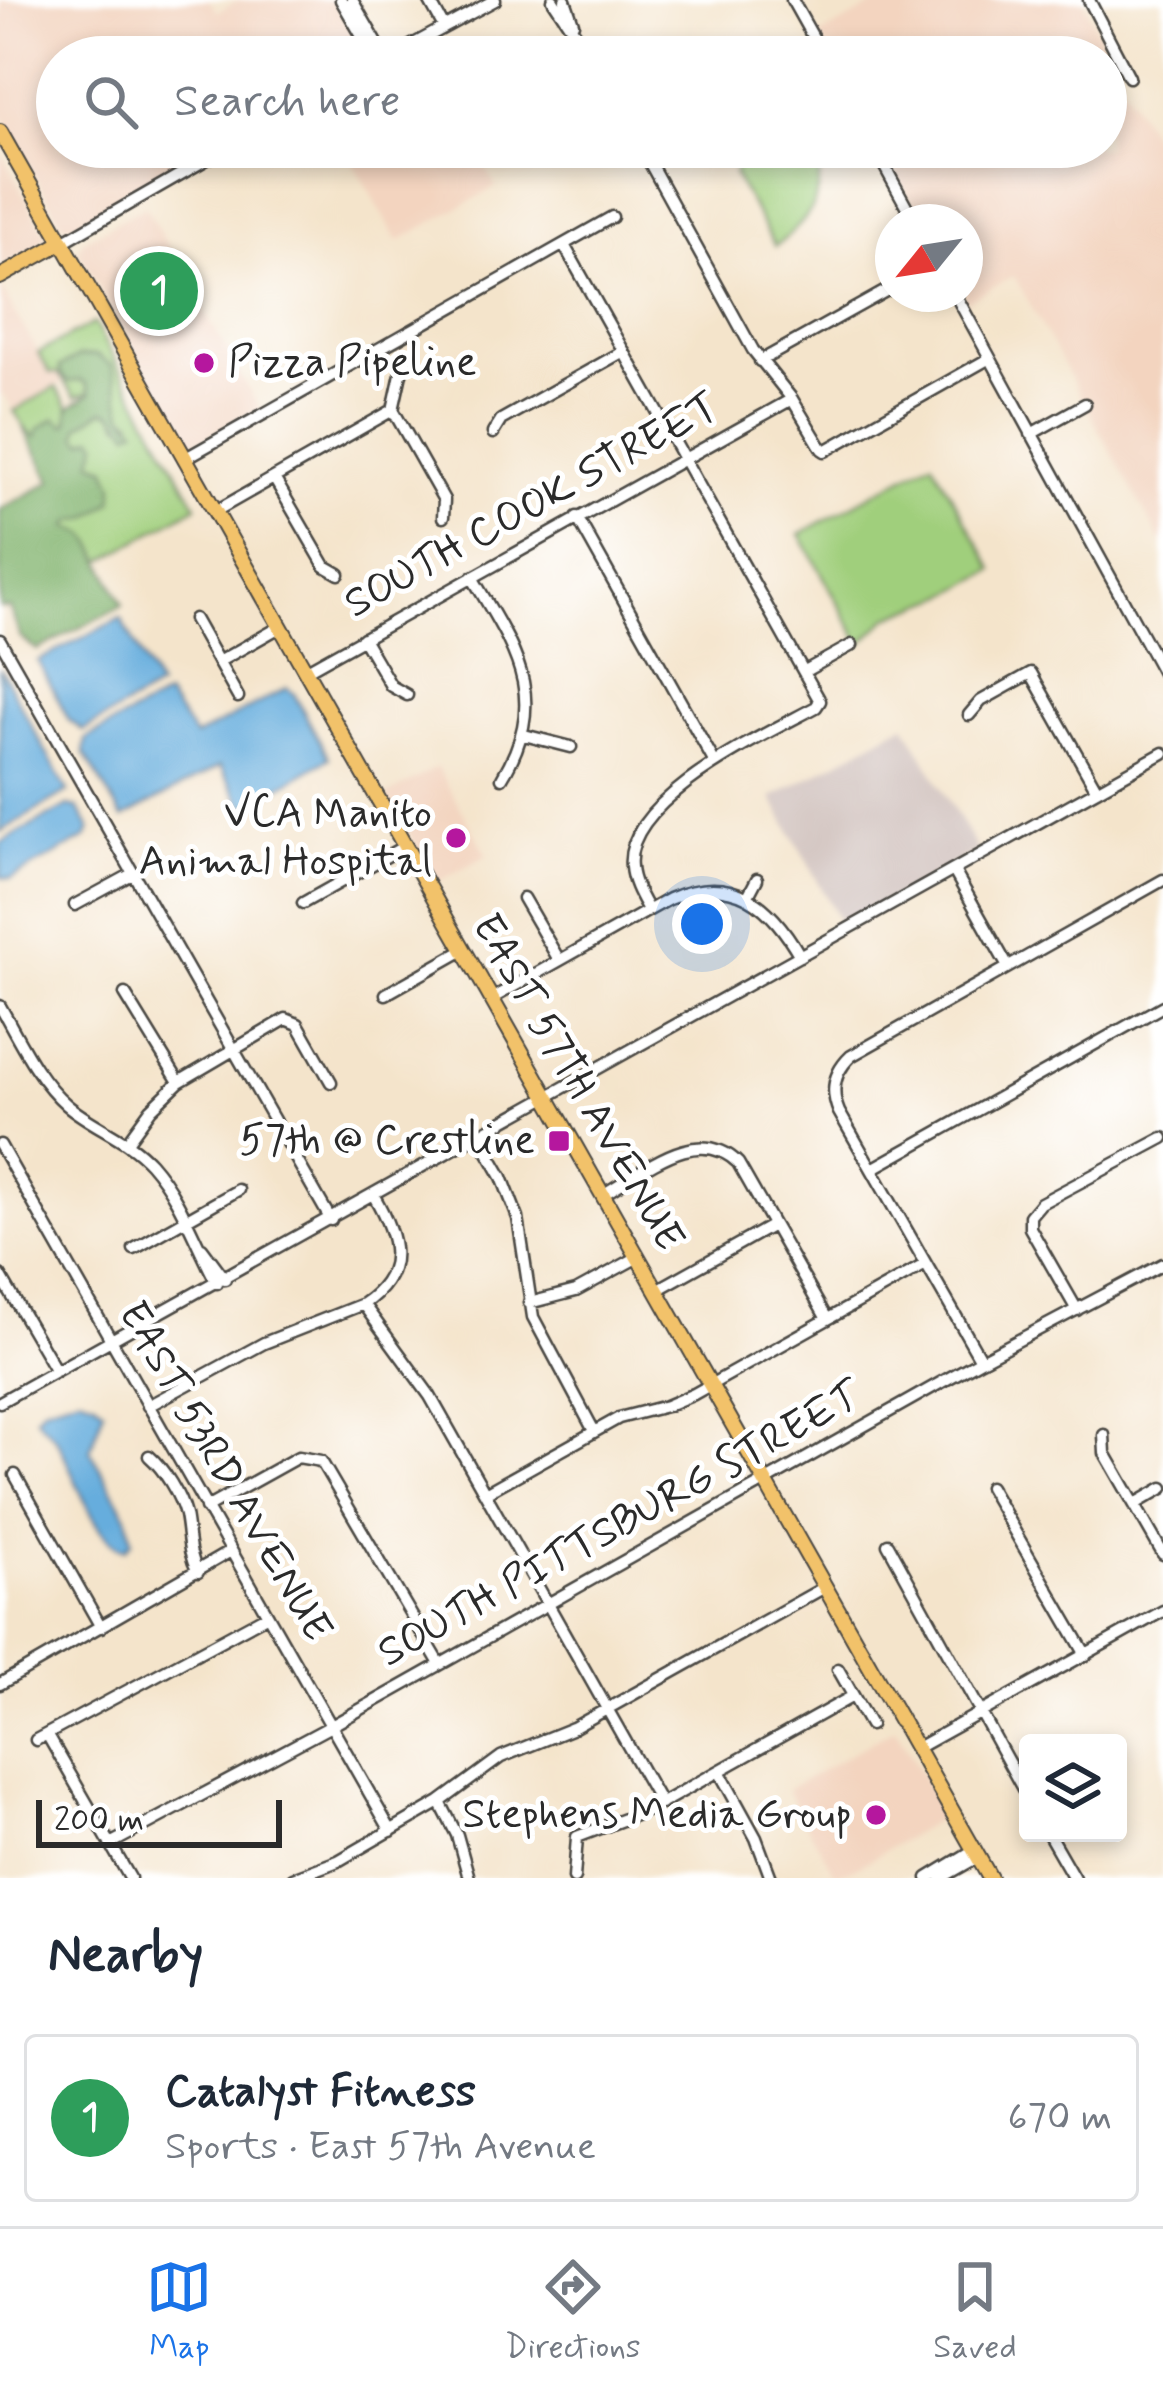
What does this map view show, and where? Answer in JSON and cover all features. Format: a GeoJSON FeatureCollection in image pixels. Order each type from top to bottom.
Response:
{"type":"FeatureCollection","features":[{"type":"Feature","properties":{"kind":"main road","name":"EAST 57TH AVENUE"},"geometry":{"type":"LineString","coordinates":[[0,132],[990,1878]]}},
{"type":"Feature","properties":{"kind":"main road"},"geometry":{"type":"LineString","coordinates":[[0,277],[61,243]]}},
{"type":"Feature","properties":{"kind":"street"},"geometry":{"type":"LineString","coordinates":[[341,0],[362,36]]}},
{"type":"Feature","properties":{"kind":"street"},"geometry":{"type":"LineString","coordinates":[[352,0],[374,36]]}},
{"type":"Feature","properties":{"kind":"street"},"geometry":{"type":"LineString","coordinates":[[429,0],[444,27]]}},
{"type":"Feature","properties":{"kind":"street"},"geometry":{"type":"LineString","coordinates":[[427,36],[495,0]]}},
{"type":"Feature","properties":{"kind":"street"},"geometry":{"type":"LineString","coordinates":[[553,0],[574,26]]}},
{"type":"Feature","properties":{"kind":"street"},"geometry":{"type":"LineString","coordinates":[[565,0],[579,36]]}},
{"type":"Feature","properties":{"kind":"street"},"geometry":{"type":"LineString","coordinates":[[792,0],[812,36]]}},
{"type":"Feature","properties":{"kind":"street"},"geometry":{"type":"LineString","coordinates":[[1089,0],[1108,36]]}},
{"type":"Feature","properties":{"kind":"street"},"geometry":{"type":"LineString","coordinates":[[1127,73],[1129,77]]}},
{"type":"Feature","properties":{"kind":"street"},"geometry":{"type":"LineString","coordinates":[[61,243],[191,168]]}},
{"type":"Feature","properties":{"kind":"street"},"geometry":{"type":"LineString","coordinates":[[652,168],[760,361],[826,451],[990,358]]}},
{"type":"Feature","properties":{"kind":"street"},"geometry":{"type":"LineString","coordinates":[[885,168],[905,204]]}},
{"type":"Feature","properties":{"kind":"street"},"geometry":{"type":"LineString","coordinates":[[184,459],[612,217]]}},
{"type":"Feature","properties":{"kind":"street"},"geometry":{"type":"LineString","coordinates":[[564,244],[820,701],[817,707],[715,763],[641,827],[630,865],[648,910]]}},
{"type":"Feature","properties":{"kind":"street"},"geometry":{"type":"LineString","coordinates":[[760,361],[875,297]]}},
{"type":"Feature","properties":{"kind":"street"},"geometry":{"type":"LineString","coordinates":[[965,312],[1163,673]]}},
{"type":"Feature","properties":{"kind":"street"},"geometry":{"type":"LineString","coordinates":[[493,433],[501,420],[624,351]]}},
{"type":"Feature","properties":{"kind":"street"},"geometry":{"type":"LineString","coordinates":[[403,365],[393,410],[444,500],[443,517]]}},
{"type":"Feature","properties":{"kind":"street","name":"SOUTH COOK STREET"},"geometry":{"type":"LineString","coordinates":[[305,670],[788,395]]}},
{"type":"Feature","properties":{"kind":"street"},"geometry":{"type":"LineString","coordinates":[[1031,434],[1085,404]]}},
{"type":"Feature","properties":{"kind":"street"},"geometry":{"type":"LineString","coordinates":[[214,512],[393,410]]}},
{"type":"Feature","properties":{"kind":"street"},"geometry":{"type":"LineString","coordinates":[[274,478],[325,566],[339,574]]}},
{"type":"Feature","properties":{"kind":"street"},"geometry":{"type":"LineString","coordinates":[[577,517],[715,763]]}},
{"type":"Feature","properties":{"kind":"street"},"geometry":{"type":"LineString","coordinates":[[472,577],[520,666],[526,705],[524,735],[502,778]]}},
{"type":"Feature","properties":{"kind":"street"},"geometry":{"type":"LineString","coordinates":[[194,619],[238,697]]}},
{"type":"Feature","properties":{"kind":"street"},"geometry":{"type":"LineString","coordinates":[[218,662],[280,628]]}},
{"type":"Feature","properties":{"kind":"street"},"geometry":{"type":"LineString","coordinates":[[363,638],[392,686],[407,695]]}},
{"type":"Feature","properties":{"kind":"street"},"geometry":{"type":"LineString","coordinates":[[0,640],[331,1220]]}},
{"type":"Feature","properties":{"kind":"street"},"geometry":{"type":"LineString","coordinates":[[805,671],[852,645]]}},
{"type":"Feature","properties":{"kind":"street"},"geometry":{"type":"LineString","coordinates":[[969,715],[981,701],[1031,673],[1097,790]]}},
{"type":"Feature","properties":{"kind":"street"},"geometry":{"type":"LineString","coordinates":[[524,735],[571,747]]}},
{"type":"Feature","properties":{"kind":"street"},"geometry":{"type":"LineString","coordinates":[[0,1402],[1163,753]]}},
{"type":"Feature","properties":{"kind":"street"},"geometry":{"type":"LineString","coordinates":[[303,903],[404,846]]}},
{"type":"Feature","properties":{"kind":"street"},"geometry":{"type":"LineString","coordinates":[[75,905],[134,872]]}},
{"type":"Feature","properties":{"kind":"street"},"geometry":{"type":"LineString","coordinates":[[954,872],[1008,967]]}},
{"type":"Feature","properties":{"kind":"street"},"geometry":{"type":"LineString","coordinates":[[748,896],[757,879]]}},
{"type":"Feature","properties":{"kind":"street"},"geometry":{"type":"LineString","coordinates":[[981,1360],[836,1104],[836,1078],[851,1056],[1163,880]]}},
{"type":"Feature","properties":{"kind":"street"},"geometry":{"type":"LineString","coordinates":[[491,999],[648,910],[696,890],[748,896],[773,915],[800,956]]}},
{"type":"Feature","properties":{"kind":"street"},"geometry":{"type":"LineString","coordinates":[[523,898],[559,960]]}},
{"type":"Feature","properties":{"kind":"street"},"geometry":{"type":"LineString","coordinates":[[386,994],[464,950]]}},
{"type":"Feature","properties":{"kind":"street"},"geometry":{"type":"LineString","coordinates":[[125,994],[179,1082]]}},
{"type":"Feature","properties":{"kind":"street"},"geometry":{"type":"LineString","coordinates":[[0,1006],[56,1095],[127,1142],[155,1169],[221,1281]]}},
{"type":"Feature","properties":{"kind":"street"},"geometry":{"type":"LineString","coordinates":[[872,1169],[1163,1006]]}},
{"type":"Feature","properties":{"kind":"street"},"geometry":{"type":"LineString","coordinates":[[127,1142],[179,1082],[291,1018],[331,1082]]}},
{"type":"Feature","properties":{"kind":"street"},"geometry":{"type":"LineString","coordinates":[[479,1137],[514,1205],[529,1304],[547,1349],[594,1431]]}},
{"type":"Feature","properties":{"kind":"street"},"geometry":{"type":"LineString","coordinates":[[1077,1310],[1030,1228],[1030,1216],[1041,1203],[1163,1138]]}},
{"type":"Feature","properties":{"kind":"street","name":"EAST 53RD AVENUE"},"geometry":{"type":"LineString","coordinates":[[0,1145],[391,1831]]}},
{"type":"Feature","properties":{"kind":"street"},"geometry":{"type":"LineString","coordinates":[[602,1195],[682,1150],[712,1147],[738,1163],[827,1319]]}},
{"type":"Feature","properties":{"kind":"street"},"geometry":{"type":"LineString","coordinates":[[134,1249],[238,1190]]}},
{"type":"Feature","properties":{"kind":"street"},"geometry":{"type":"LineString","coordinates":[[148,1406],[263,1342],[363,1304],[385,1282],[395,1252],[390,1223],[374,1196]]}},
{"type":"Feature","properties":{"kind":"street"},"geometry":{"type":"LineString","coordinates":[[657,1290],[772,1225]]}},
{"type":"Feature","properties":{"kind":"street"},"geometry":{"type":"LineString","coordinates":[[529,1304],[577,1291],[638,1257]]}},
{"type":"Feature","properties":{"kind":"street"},"geometry":{"type":"LineString","coordinates":[[485,1493],[626,1414],[683,1400],[926,1264]]}},
{"type":"Feature","properties":{"kind":"street"},"geometry":{"type":"LineString","coordinates":[[1158,1267],[1163,1286]]}},
{"type":"Feature","properties":{"kind":"street","name":"SOUTH PITTSBURG STREET"},"geometry":{"type":"LineString","coordinates":[[110,1844],[331,1726],[981,1360],[1158,1267]]}},
{"type":"Feature","properties":{"kind":"street"},"geometry":{"type":"LineString","coordinates":[[0,1274],[56,1371]]}},
{"type":"Feature","properties":{"kind":"street"},"geometry":{"type":"LineString","coordinates":[[363,1304],[419,1380],[662,1804]]}},
{"type":"Feature","properties":{"kind":"street"},"geometry":{"type":"LineString","coordinates":[[1104,1435],[1105,1454],[1163,1554]]}},
{"type":"Feature","properties":{"kind":"street"},"geometry":{"type":"LineString","coordinates":[[149,1456],[183,1507],[189,1551],[198,1572]]}},
{"type":"Feature","properties":{"kind":"street"},"geometry":{"type":"LineString","coordinates":[[206,1508],[290,1461],[313,1457],[328,1470],[440,1664]]}},
{"type":"Feature","properties":{"kind":"street"},"geometry":{"type":"LineString","coordinates":[[15,1475],[101,1627]]}},
{"type":"Feature","properties":{"kind":"street"},"geometry":{"type":"LineString","coordinates":[[989,1487],[1086,1655]]}},
{"type":"Feature","properties":{"kind":"street"},"geometry":{"type":"LineString","coordinates":[[1135,1504],[1163,1488]]}},
{"type":"Feature","properties":{"kind":"street"},"geometry":{"type":"LineString","coordinates":[[888,1544],[1019,1782]]}},
{"type":"Feature","properties":{"kind":"street"},"geometry":{"type":"LineString","coordinates":[[0,1684],[232,1553]]}},
{"type":"Feature","properties":{"kind":"street"},"geometry":{"type":"LineString","coordinates":[[293,1878],[338,1861],[440,1802],[501,1757],[573,1728],[825,1587]]}},
{"type":"Feature","properties":{"kind":"street"},"geometry":{"type":"LineString","coordinates":[[916,1748],[1163,1611]]}},
{"type":"Feature","properties":{"kind":"street"},"geometry":{"type":"LineString","coordinates":[[130,1878],[42,1738],[268,1616]]}},
{"type":"Feature","properties":{"kind":"street"},"geometry":{"type":"LineString","coordinates":[[838,1670],[870,1725]]}},
{"type":"Feature","properties":{"kind":"street"},"geometry":{"type":"LineString","coordinates":[[574,1878],[577,1837],[662,1804],[853,1696]]}},
{"type":"Feature","properties":{"kind":"street"},"geometry":{"type":"LineString","coordinates":[[719,1772],[757,1838],[771,1878]]}},
{"type":"Feature","properties":{"kind":"street"},"geometry":{"type":"LineString","coordinates":[[440,1802],[457,1834],[470,1878]]}},
{"type":"Feature","properties":{"kind":"street"},"geometry":{"type":"LineString","coordinates":[[1053,1842],[1074,1878]]}},
{"type":"Feature","properties":{"kind":"street"},"geometry":{"type":"LineString","coordinates":[[928,1878],[976,1854]]}},
{"type":"Feature","properties":{"kind":"street"},"geometry":{"type":"LineString","coordinates":[[941,1878],[976,1854]]}},
{"type":"Feature","properties":{"kind":"shaded area"},"geometry":{"type":"Polygon","coordinates":[[[0,0],[209,0],[217,12],[239,0],[333,0],[354,36],[36,36],[36,168],[179,168],[70,227],[61,222],[0,114],[0,0]]]}},
{"type":"Feature","properties":{"kind":"shaded area"},"geometry":{"type":"Polygon","coordinates":[[[884,0],[1083,0],[1100,36],[820,36],[884,0]]]}},
{"type":"Feature","properties":{"kind":"shaded area"},"geometry":{"type":"Polygon","coordinates":[[[1127,92],[1163,154],[1163,545],[1014,276],[983,292],[983,204],[912,204],[892,168],[1127,168],[1127,92]]]}},
{"type":"Feature","properties":{"kind":"shaded area"},"geometry":{"type":"Polygon","coordinates":[[[0,151],[46,234],[41,245],[0,268],[0,151]]]}},
{"type":"Feature","properties":{"kind":"shaded area"},"geometry":{"type":"Polygon","coordinates":[[[356,168],[486,168],[496,187],[398,241],[356,168]]]}},
{"type":"Feature","properties":{"kind":"shaded area"},"geometry":{"type":"Polygon","coordinates":[[[145,206],[260,409],[195,445],[185,441],[78,251],[83,241],[145,206]]]}},
{"type":"Feature","properties":{"kind":"shaded area"},"geometry":{"type":"Polygon","coordinates":[[[1,287],[50,373],[58,373],[63,383],[14,411],[4,394],[0,396],[1,287]]]}},
{"type":"Feature","properties":{"kind":"shaded area"},"geometry":{"type":"Polygon","coordinates":[[[905,724],[978,851],[843,927],[772,798],[905,724]]]}},
{"type":"Feature","properties":{"kind":"shaded area"},"geometry":{"type":"Polygon","coordinates":[[[437,767],[487,855],[437,882],[386,796],[437,767]]]}},
{"type":"Feature","properties":{"kind":"shaded area"},"geometry":{"type":"Polygon","coordinates":[[[895,1728],[945,1816],[856,1867],[835,1874],[787,1790],[895,1728]]]}},
{"type":"Feature","properties":{"kind":"green space"},"geometry":{"type":"Polygon","coordinates":[[[736,168],[818,168],[818,191],[807,215],[775,246],[734,175],[736,168]]]}},
{"type":"Feature","properties":{"kind":"green space"},"geometry":{"type":"Polygon","coordinates":[[[94,323],[197,506],[102,561],[92,541],[68,527],[113,501],[107,467],[92,462],[94,438],[83,441],[79,426],[104,410],[113,413],[120,424],[132,420],[123,414],[112,366],[80,356],[60,367],[87,384],[89,393],[75,397],[58,373],[50,373],[38,353],[94,323]]]}},
{"type":"Feature","properties":{"kind":"green space"},"geometry":{"type":"Polygon","coordinates":[[[96,355],[112,366],[123,414],[137,428],[130,432],[104,410],[79,426],[83,441],[94,437],[98,443],[92,462],[106,467],[114,485],[113,501],[68,527],[92,541],[123,605],[37,650],[20,637],[10,608],[0,608],[0,510],[52,481],[24,429],[37,437],[37,430],[55,418],[68,423],[69,408],[90,394],[87,384],[69,382],[60,367],[80,356],[96,355]]]}},
{"type":"Feature","properties":{"kind":"green space"},"geometry":{"type":"Polygon","coordinates":[[[56,387],[69,408],[68,423],[32,437],[14,411],[56,387]]]}},
{"type":"Feature","properties":{"kind":"green space"},"geometry":{"type":"Polygon","coordinates":[[[932,461],[994,570],[950,594],[889,617],[861,644],[800,534],[932,461]]]}},
{"type":"Feature","properties":{"kind":"water"},"geometry":{"type":"Polygon","coordinates":[[[121,618],[158,688],[83,731],[69,720],[38,661],[121,618]]]}},
{"type":"Feature","properties":{"kind":"water"},"geometry":{"type":"Polygon","coordinates":[[[0,668],[68,792],[0,832],[0,668]]]}},
{"type":"Feature","properties":{"kind":"water"},"geometry":{"type":"Polygon","coordinates":[[[287,688],[329,758],[247,806],[220,766],[123,818],[84,753],[86,739],[166,696],[195,737],[287,688]]]}},
{"type":"Feature","properties":{"kind":"water"},"geometry":{"type":"Polygon","coordinates":[[[68,806],[78,808],[90,829],[86,838],[11,879],[1,877],[0,843],[68,806]]]}},
{"type":"Feature","properties":{"kind":"water"},"geometry":{"type":"Polygon","coordinates":[[[79,1396],[104,1409],[90,1450],[127,1516],[132,1541],[125,1549],[95,1520],[58,1441],[36,1417],[43,1407],[79,1396]]]}},
{"type":"Feature","properties":{"kind":"place","name":"Catalyst Fitness"},"geometry":{"type":"Point","coordinates":[159,291]}},
{"type":"Feature","properties":{"kind":"place","name":"Pizza Pipeline"},"geometry":{"type":"Point","coordinates":[204,363]}},
{"type":"Feature","properties":{"kind":"place","name":"VCA Manito Animal Hospital"},"geometry":{"type":"Point","coordinates":[456,838]}},
{"type":"Feature","properties":{"kind":"place","name":"57th @ Crestline"},"geometry":{"type":"Point","coordinates":[559,1141]}},
{"type":"Feature","properties":{"kind":"place","name":"Stephens Media Group"},"geometry":{"type":"Point","coordinates":[876,1815]}}]}
